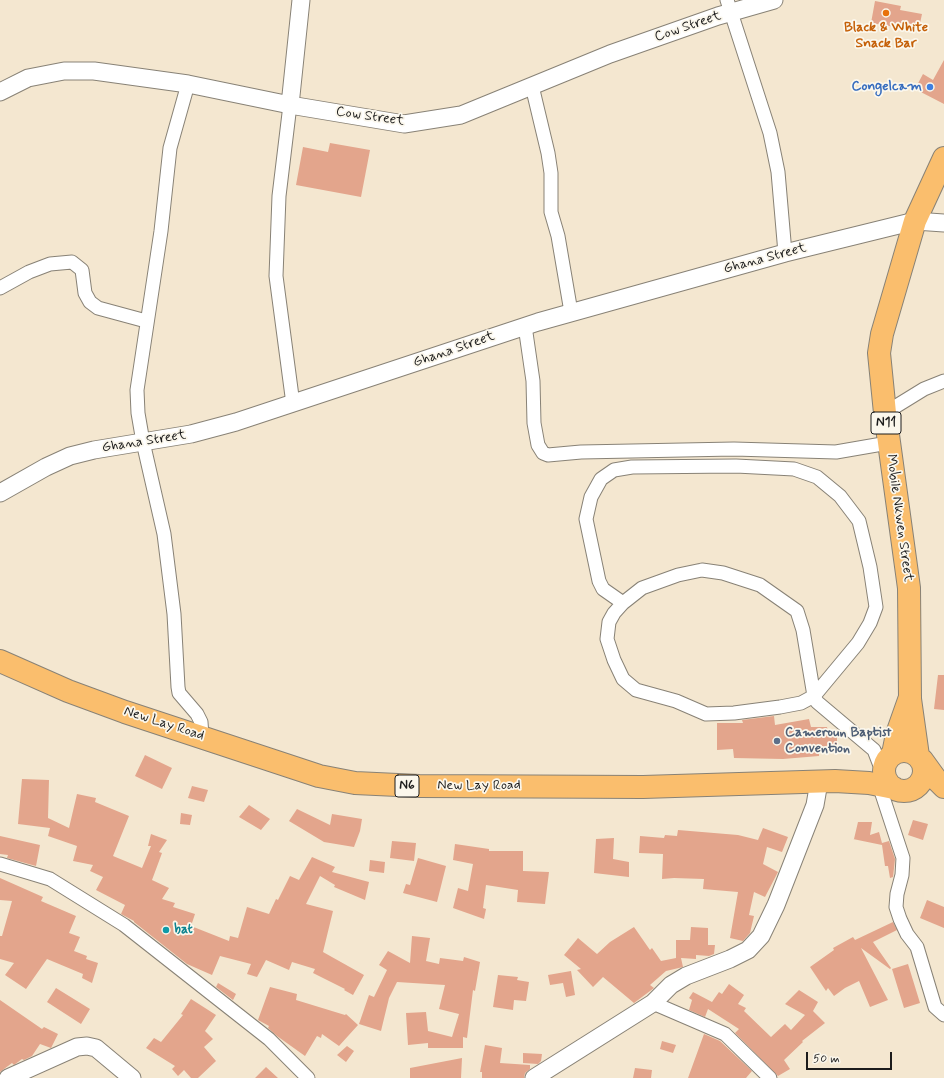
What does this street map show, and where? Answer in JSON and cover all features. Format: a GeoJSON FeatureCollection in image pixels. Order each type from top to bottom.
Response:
{"type":"FeatureCollection","features":[{"type":"Feature","properties":{"kind":"highway","name":"Mobile Nkwen Street"},"geometry":{"type":"LineString","coordinates":[[910,699],[909,588],[888,443],[879,353],[882,334],[915,220],[944,158]]}},
{"type":"Feature","properties":{"kind":"highway","name":"New Lay Road"},"geometry":{"type":"LineString","coordinates":[[0,661],[75,693],[125,712],[202,736],[319,776],[355,783],[419,786],[643,787],[827,782]]}},
{"type":"Feature","properties":{"kind":"highway","name":"N11"},"geometry":{"type":"LineString","coordinates":[[910,699],[920,758]]}},
{"type":"Feature","properties":{"kind":"highway","name":"N11"},"geometry":{"type":"LineString","coordinates":[[886,759],[910,699]]}},
{"type":"Feature","properties":{"kind":"highway","name":"N6"},"geometry":{"type":"LineString","coordinates":[[827,782],[886,759],[900,751],[909,751],[920,758]]}},
{"type":"Feature","properties":{"kind":"highway"},"geometry":{"type":"LineString","coordinates":[[886,759],[884,767],[885,775],[888,782],[896,787],[920,783],[924,776],[924,768],[920,758]]}},
{"type":"Feature","properties":{"kind":"highway"},"geometry":{"type":"LineString","coordinates":[[920,758],[944,787]]}},
{"type":"Feature","properties":{"kind":"highway","name":"N6"},"geometry":{"type":"LineString","coordinates":[[827,782],[896,787],[944,797]]}},
{"type":"Feature","properties":{"kind":"street"},"geometry":{"type":"LineString","coordinates":[[293,404],[276,276],[279,196],[301,0]]}},
{"type":"Feature","properties":{"kind":"street","name":"Cow Street"},"geometry":{"type":"LineString","coordinates":[[0,92],[28,78],[64,71],[94,71],[188,84],[290,105],[404,124],[461,114],[728,7],[774,0]]}},
{"type":"Feature","properties":{"kind":"street"},"geometry":{"type":"LineString","coordinates":[[728,7],[762,105],[770,133],[778,172],[785,253]]}},
{"type":"Feature","properties":{"kind":"street"},"geometry":{"type":"LineString","coordinates":[[188,84],[170,148],[161,231],[146,321],[137,390],[138,413],[143,442],[164,534],[174,614],[179,693],[198,714],[201,722],[202,736]]}},
{"type":"Feature","properties":{"kind":"street"},"geometry":{"type":"LineString","coordinates":[[532,86],[548,152],[551,173],[551,212],[558,236],[571,312]]}},
{"type":"Feature","properties":{"kind":"street"},"geometry":{"type":"LineString","coordinates":[[915,220],[944,223]]}},
{"type":"Feature","properties":{"kind":"street","name":"Ghana Street"},"geometry":{"type":"LineString","coordinates":[[0,493],[46,467],[70,456],[94,450],[191,434],[293,404],[571,312],[785,253],[915,220]]}},
{"type":"Feature","properties":{"kind":"street"},"geometry":{"type":"LineString","coordinates":[[0,288],[29,272],[50,264],[72,262],[82,270],[85,293],[90,302],[98,308],[146,321]]}},
{"type":"Feature","properties":{"kind":"street"},"geometry":{"type":"LineString","coordinates":[[525,326],[533,381],[534,423],[538,445],[543,453],[548,455],[582,452],[734,449],[836,452],[888,443]]}},
{"type":"Feature","properties":{"kind":"street"},"geometry":{"type":"LineString","coordinates":[[885,413],[924,389],[944,381]]}},
{"type":"Feature","properties":{"kind":"street"},"geometry":{"type":"LineString","coordinates":[[623,603],[603,589],[599,581],[586,518],[591,498],[601,478],[614,470],[632,467],[736,466],[794,469],[817,477],[840,496],[859,521],[870,567],[876,607],[870,623],[858,643],[814,696],[801,703],[780,708],[734,713],[706,714],[676,701],[636,690],[623,679],[607,640],[609,622],[623,603],[642,588],[678,575],[702,570],[723,573],[760,585],[797,611],[803,630],[814,696],[817,702],[886,759]]}},
{"type":"Feature","properties":{"kind":"street"},"geometry":{"type":"LineString","coordinates":[[534,1078],[653,1003],[671,985],[686,976],[730,959],[748,950],[761,936],[776,905],[815,805],[827,782]]}},
{"type":"Feature","properties":{"kind":"street"},"geometry":{"type":"LineString","coordinates":[[896,787],[903,858],[902,875],[897,894],[896,907],[907,934],[918,946],[935,1007],[944,1015]]}},
{"type":"Feature","properties":{"kind":"street"},"geometry":{"type":"LineString","coordinates":[[0,864],[50,879],[124,925],[269,1039],[308,1078]]}},
{"type":"Feature","properties":{"kind":"street"},"geometry":{"type":"LineString","coordinates":[[653,1003],[725,1034],[770,1078]]}},
{"type":"Feature","properties":{"kind":"street"},"geometry":{"type":"LineString","coordinates":[[8,1078],[77,1047],[87,1046],[96,1048],[132,1078]]}},
{"type":"Feature","properties":{"kind":"building"},"geometry":{"type":"Polygon","coordinates":[[[875,1],[901,6],[900,10],[922,14],[919,28],[896,23],[895,27],[871,23],[875,1]]]}},
{"type":"Feature","properties":{"kind":"building","name":"Congelcam"},"geometry":{"type":"Polygon","coordinates":[[[944,60],[944,104],[915,89],[923,74],[933,80],[944,60]]]}},
{"type":"Feature","properties":{"kind":"building"},"geometry":{"type":"Polygon","coordinates":[[[330,143],[370,150],[361,197],[296,185],[303,147],[328,152],[330,143]]]}},
{"type":"Feature","properties":{"kind":"building"},"geometry":{"type":"Polygon","coordinates":[[[938,675],[944,675],[944,710],[934,709],[938,675]]]}},
{"type":"Feature","properties":{"kind":"building","name":"Cameroun Baptist Convention"},"geometry":{"type":"Polygon","coordinates":[[[774,716],[775,725],[809,719],[811,727],[827,727],[828,732],[837,732],[837,752],[819,752],[819,756],[783,759],[734,758],[733,749],[717,750],[717,723],[743,723],[742,720],[774,716]]]}},
{"type":"Feature","properties":{"kind":"building"},"geometry":{"type":"Polygon","coordinates":[[[145,755],[172,768],[162,789],[135,776],[145,755]]]}},
{"type":"Feature","properties":{"kind":"building"},"geometry":{"type":"Polygon","coordinates":[[[22,779],[49,780],[48,818],[69,828],[77,794],[96,798],[95,802],[129,816],[113,856],[142,868],[151,846],[148,846],[151,834],[167,840],[159,852],[162,853],[152,880],[169,888],[162,899],[175,903],[173,907],[195,914],[191,926],[229,941],[230,936],[238,938],[247,907],[269,914],[290,876],[299,880],[312,857],[335,867],[332,872],[369,882],[365,900],[334,887],[335,885],[320,876],[306,904],[333,911],[323,952],[364,975],[353,995],[344,990],[345,989],[313,973],[315,969],[292,962],[289,970],[266,960],[257,977],[247,974],[251,964],[220,956],[212,975],[187,964],[134,921],[121,914],[125,905],[96,890],[103,877],[90,871],[93,865],[73,861],[77,846],[48,836],[50,828],[18,824],[22,779]]]}},
{"type":"Feature","properties":{"kind":"building"},"geometry":{"type":"Polygon","coordinates":[[[192,786],[208,790],[204,802],[188,798],[192,786]]]}},
{"type":"Feature","properties":{"kind":"building"},"geometry":{"type":"Polygon","coordinates":[[[249,805],[270,819],[261,830],[239,817],[249,805]]]}},
{"type":"Feature","properties":{"kind":"building"},"geometry":{"type":"Polygon","coordinates":[[[297,809],[330,825],[332,814],[362,819],[360,831],[354,847],[324,842],[289,821],[297,809]]]}},
{"type":"Feature","properties":{"kind":"building"},"geometry":{"type":"Polygon","coordinates":[[[181,813],[192,815],[190,825],[180,824],[181,813]]]}},
{"type":"Feature","properties":{"kind":"building"},"geometry":{"type":"Polygon","coordinates":[[[913,820],[928,824],[923,840],[908,835],[913,820]]]}},
{"type":"Feature","properties":{"kind":"building"},"geometry":{"type":"Polygon","coordinates":[[[858,822],[872,822],[870,835],[879,832],[882,843],[889,841],[895,859],[893,877],[890,878],[888,866],[885,866],[882,845],[853,839],[858,822]]]}},
{"type":"Feature","properties":{"kind":"building"},"geometry":{"type":"Polygon","coordinates":[[[763,828],[788,837],[782,852],[767,847],[763,864],[778,872],[765,897],[754,892],[749,915],[754,916],[750,933],[743,941],[730,938],[738,892],[703,889],[704,879],[662,879],[663,854],[639,853],[640,836],[664,838],[665,835],[677,836],[678,830],[738,835],[758,840],[763,828]]]}},
{"type":"Feature","properties":{"kind":"building"},"geometry":{"type":"Polygon","coordinates":[[[0,836],[40,845],[36,866],[7,858],[8,855],[0,854],[0,836]]]}},
{"type":"Feature","properties":{"kind":"building"},"geometry":{"type":"Polygon","coordinates":[[[614,838],[613,859],[629,862],[629,877],[594,873],[596,839],[614,838]]]}},
{"type":"Feature","properties":{"kind":"building"},"geometry":{"type":"Polygon","coordinates":[[[392,841],[416,843],[414,861],[390,858],[392,841]]]}},
{"type":"Feature","properties":{"kind":"building"},"geometry":{"type":"Polygon","coordinates":[[[455,844],[489,849],[489,851],[523,851],[523,871],[549,872],[545,904],[517,902],[518,890],[486,885],[483,908],[486,909],[484,919],[453,908],[458,888],[468,891],[473,864],[453,860],[455,844]]]}},
{"type":"Feature","properties":{"kind":"building"},"geometry":{"type":"Polygon","coordinates":[[[418,858],[446,866],[437,902],[403,893],[406,884],[410,885],[418,858]]]}},
{"type":"Feature","properties":{"kind":"building"},"geometry":{"type":"Polygon","coordinates":[[[370,860],[385,862],[384,873],[369,871],[370,860]]]}},
{"type":"Feature","properties":{"kind":"building"},"geometry":{"type":"Polygon","coordinates":[[[0,878],[43,897],[41,901],[76,916],[69,933],[80,937],[74,951],[87,956],[86,959],[98,963],[92,983],[82,978],[83,974],[47,959],[26,989],[5,975],[14,963],[0,959],[0,936],[2,936],[12,901],[0,900],[0,878]]]}},
{"type":"Feature","properties":{"kind":"building"},"geometry":{"type":"Polygon","coordinates":[[[927,900],[944,907],[944,928],[920,918],[927,900]]]}},
{"type":"Feature","properties":{"kind":"building"},"geometry":{"type":"Polygon","coordinates":[[[893,922],[897,930],[873,942],[891,968],[890,969],[861,948],[888,1000],[870,1007],[859,981],[845,988],[834,996],[828,988],[826,991],[810,967],[834,950],[833,948],[853,937],[855,940],[893,922]]]}},
{"type":"Feature","properties":{"kind":"building"},"geometry":{"type":"Polygon","coordinates":[[[634,927],[650,950],[652,948],[661,961],[676,958],[676,940],[690,940],[691,927],[708,928],[708,945],[715,945],[714,954],[709,956],[696,955],[696,959],[681,958],[683,967],[666,971],[650,985],[654,988],[634,1003],[603,977],[593,987],[577,970],[581,969],[564,955],[578,938],[597,954],[610,942],[634,927]]]}},
{"type":"Feature","properties":{"kind":"building"},"geometry":{"type":"Polygon","coordinates":[[[412,936],[430,938],[426,961],[439,964],[440,958],[463,961],[464,957],[480,962],[475,991],[473,990],[467,1038],[463,1037],[463,1048],[428,1048],[428,1043],[408,1045],[406,1013],[426,1012],[428,1031],[452,1037],[459,1014],[439,1009],[445,985],[397,982],[389,998],[381,1031],[359,1024],[369,995],[374,997],[387,970],[379,965],[388,951],[410,963],[412,936]]]}},
{"type":"Feature","properties":{"kind":"building"},"geometry":{"type":"Polygon","coordinates":[[[908,964],[920,1003],[904,1008],[892,969],[908,964]]]}},
{"type":"Feature","properties":{"kind":"building"},"geometry":{"type":"Polygon","coordinates":[[[571,971],[575,995],[566,997],[563,983],[550,985],[548,975],[571,971]]]}},
{"type":"Feature","properties":{"kind":"building"},"geometry":{"type":"Polygon","coordinates":[[[498,975],[518,977],[517,980],[529,982],[526,1001],[514,1000],[513,1010],[493,1007],[498,975]]]}},
{"type":"Feature","properties":{"kind":"building"},"geometry":{"type":"Polygon","coordinates":[[[218,983],[236,994],[233,1000],[216,987],[218,983]]]}},
{"type":"Feature","properties":{"kind":"building"},"geometry":{"type":"Polygon","coordinates":[[[729,984],[744,995],[738,1004],[746,1008],[744,1011],[771,1037],[785,1024],[791,1030],[805,1015],[785,1004],[799,990],[818,1002],[813,1011],[825,1023],[802,1041],[803,1042],[784,1060],[790,1069],[778,1076],[735,1033],[739,1029],[708,1009],[705,1017],[689,1010],[692,1000],[689,998],[693,992],[712,1002],[719,992],[722,994],[729,984]]]}},
{"type":"Feature","properties":{"kind":"building"},"geometry":{"type":"Polygon","coordinates":[[[270,987],[297,994],[296,1000],[345,1015],[346,1014],[358,1025],[339,1046],[322,1034],[321,1038],[317,1036],[305,1056],[277,1036],[268,1028],[269,1026],[258,1020],[270,987]]]}},
{"type":"Feature","properties":{"kind":"building"},"geometry":{"type":"Polygon","coordinates":[[[56,988],[90,1009],[81,1024],[47,1002],[56,988]]]}},
{"type":"Feature","properties":{"kind":"building"},"geometry":{"type":"Polygon","coordinates":[[[191,999],[216,1015],[205,1031],[213,1039],[204,1047],[216,1061],[198,1078],[191,1078],[184,1070],[178,1076],[172,1069],[175,1066],[146,1048],[154,1038],[161,1042],[183,1015],[181,1014],[191,999]]]}},
{"type":"Feature","properties":{"kind":"building"},"geometry":{"type":"Polygon","coordinates":[[[0,1000],[42,1029],[44,1027],[58,1034],[51,1048],[40,1044],[32,1056],[24,1060],[22,1059],[14,1065],[12,1063],[0,1072],[0,1000]]]}},
{"type":"Feature","properties":{"kind":"building"},"geometry":{"type":"Polygon","coordinates":[[[704,1034],[720,1041],[752,1071],[746,1078],[688,1078],[704,1034]]]}},
{"type":"Feature","properties":{"kind":"building"},"geometry":{"type":"Polygon","coordinates":[[[662,1041],[676,1045],[673,1053],[660,1049],[662,1041]]]}},
{"type":"Feature","properties":{"kind":"building"},"geometry":{"type":"Polygon","coordinates":[[[485,1045],[502,1048],[500,1063],[530,1065],[530,1069],[525,1073],[524,1078],[482,1078],[482,1072],[480,1072],[485,1045]]]}},
{"type":"Feature","properties":{"kind":"building"},"geometry":{"type":"Polygon","coordinates":[[[347,1046],[354,1051],[346,1062],[337,1055],[347,1046]]]}},
{"type":"Feature","properties":{"kind":"building"},"geometry":{"type":"Polygon","coordinates":[[[523,1053],[542,1054],[541,1061],[538,1064],[523,1063],[523,1053]]]}},
{"type":"Feature","properties":{"kind":"building"},"geometry":{"type":"Polygon","coordinates":[[[462,1058],[461,1078],[410,1078],[410,1068],[462,1058]]]}},
{"type":"Feature","properties":{"kind":"building"},"geometry":{"type":"Polygon","coordinates":[[[266,1067],[278,1078],[255,1078],[266,1067]]]}},
{"type":"Feature","properties":{"kind":"building"},"geometry":{"type":"Polygon","coordinates":[[[635,1068],[652,1070],[651,1078],[633,1078],[635,1068]]]}},
{"type":"Feature","properties":{"kind":"place","name":"Black & White Snack Bar"},"geometry":{"type":"Point","coordinates":[886,13]}},
{"type":"Feature","properties":{"kind":"place","name":"Congelcam"},"geometry":{"type":"Point","coordinates":[930,87]}},
{"type":"Feature","properties":{"kind":"place","name":"Cameroun Baptist Convention"},"geometry":{"type":"Point","coordinates":[777,741]}},
{"type":"Feature","properties":{"kind":"place","name":"bat"},"geometry":{"type":"Point","coordinates":[166,930]}}]}
